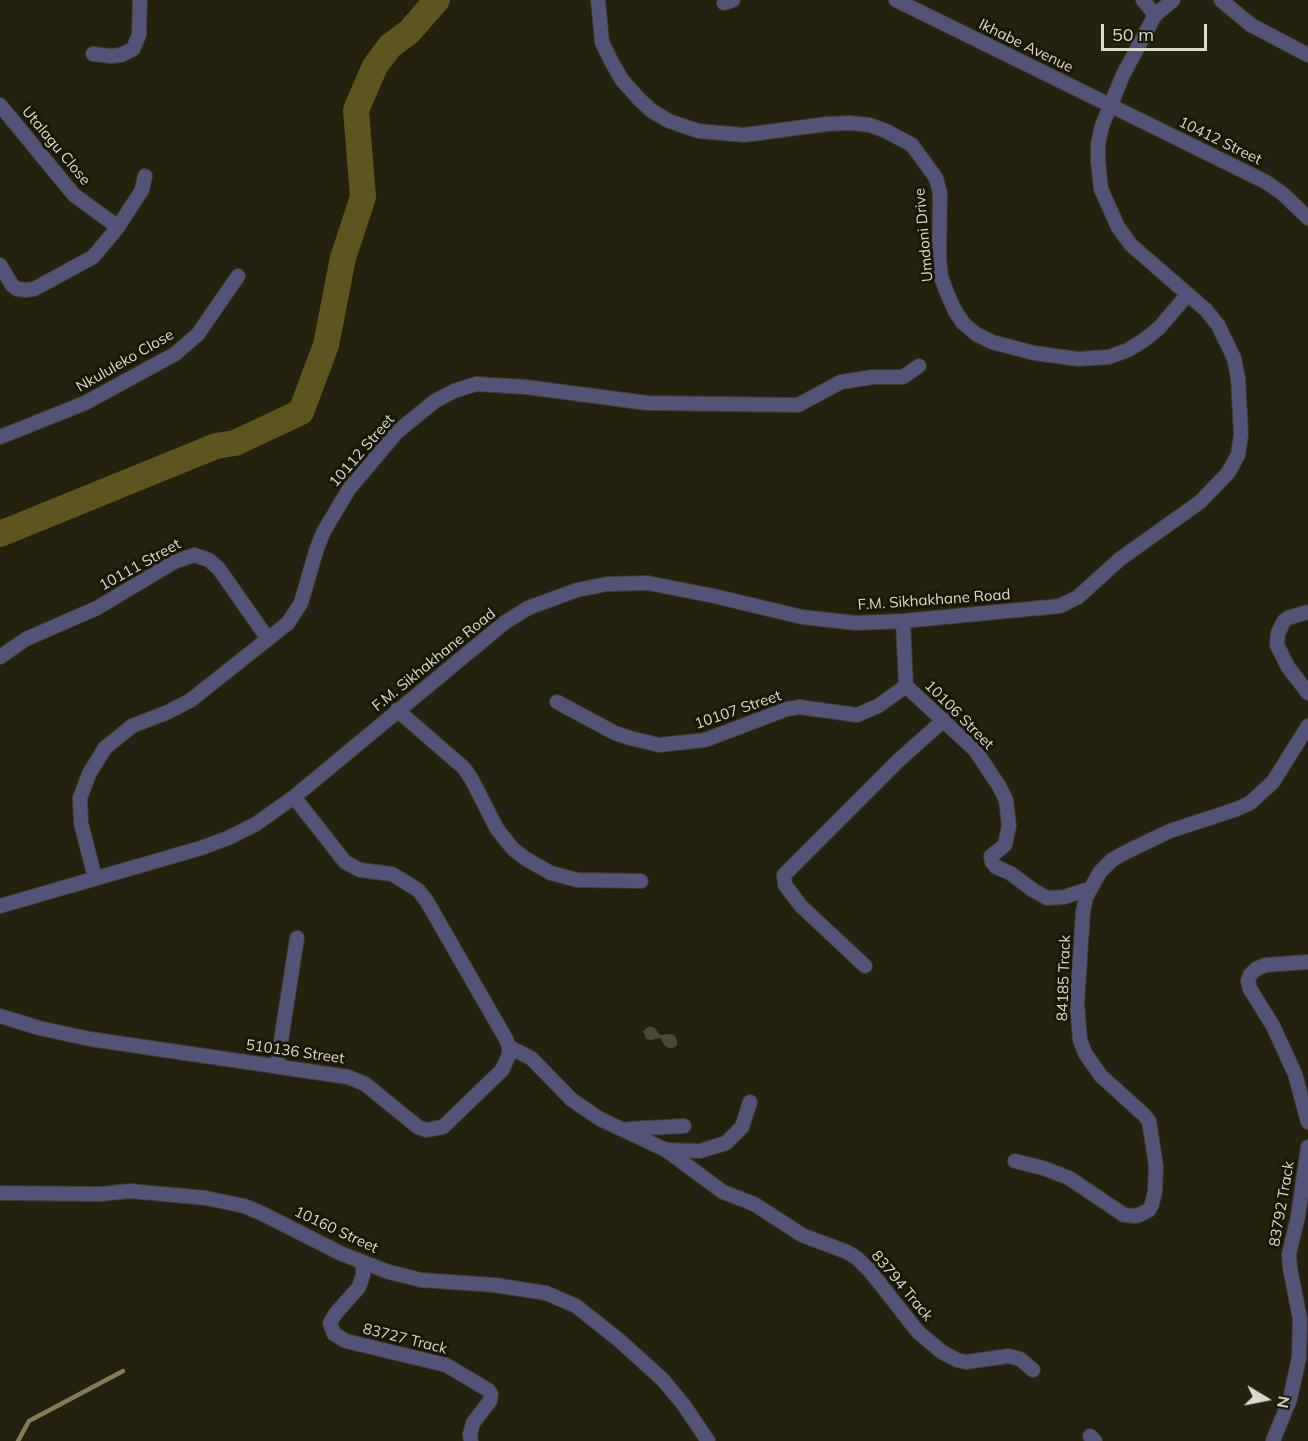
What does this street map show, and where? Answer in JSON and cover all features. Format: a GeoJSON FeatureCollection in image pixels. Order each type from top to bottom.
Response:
{"type":"FeatureCollection","features":[{"type":"Feature","properties":{"kind":"street"},"geometry":{"type":"LineString","coordinates":[[93,54],[121,55],[133,49],[139,36],[140,0]]}},
{"type":"Feature","properties":{"kind":"street","name":"Umdoni Drive"},"geometry":{"type":"LineString","coordinates":[[598,0],[602,42],[622,80],[652,111],[669,121],[698,131],[744,135],[827,124],[870,125],[900,137],[912,145],[936,178],[940,193],[939,258],[947,293],[963,322],[976,334],[992,342],[1078,359],[1108,357],[1128,350],[1152,334],[1188,294]]}},
{"type":"Feature","properties":{"kind":"street","name":"Ikhabe Avenue"},"geometry":{"type":"LineString","coordinates":[[896,0],[1110,105]]}},
{"type":"Feature","properties":{"kind":"street"},"geometry":{"type":"LineString","coordinates":[[1143,0],[1155,15]]}},
{"type":"Feature","properties":{"kind":"street","name":"F.M. Sikhakhane Road"},"geometry":{"type":"LineString","coordinates":[[0,906],[228,838],[256,824],[294,797],[504,624],[528,608],[577,590],[627,583],[666,586],[802,617],[839,622],[903,621],[1066,604],[1120,560],[1200,502],[1234,465],[1240,444],[1238,378],[1234,358],[1218,325],[1206,310],[1131,245],[1110,212],[1101,189],[1098,161],[1098,144],[1110,105],[1137,46],[1155,15],[1173,0]]}},
{"type":"Feature","properties":{"kind":"street"},"geometry":{"type":"LineString","coordinates":[[1221,0],[1251,25],[1308,55]]}},
{"type":"Feature","properties":{"kind":"street","name":"Utalagu Close"},"geometry":{"type":"LineString","coordinates":[[0,105],[74,195],[118,227]]}},
{"type":"Feature","properties":{"kind":"street","name":"10412 Street"},"geometry":{"type":"LineString","coordinates":[[1110,105],[1266,182],[1308,218]]}},
{"type":"Feature","properties":{"kind":"street"},"geometry":{"type":"LineString","coordinates":[[0,265],[17,289],[34,289],[93,257],[118,227],[142,190],[144,176]]}},
{"type":"Feature","properties":{"kind":"street","name":"Nkululeko Close"},"geometry":{"type":"LineString","coordinates":[[0,437],[85,403],[175,354],[198,334],[238,276]]}},
{"type":"Feature","properties":{"kind":"street","name":"10112 Street"},"geometry":{"type":"LineString","coordinates":[[95,878],[81,823],[80,798],[89,774],[105,748],[132,726],[186,703],[288,623],[298,608],[324,531],[349,489],[397,432],[435,401],[465,386],[490,384],[647,403],[798,405],[841,382],[873,377],[903,377],[919,366]]}},
{"type":"Feature","properties":{"kind":"street","name":"10111 Street"},"geometry":{"type":"LineString","coordinates":[[0,657],[26,639],[97,608],[174,562],[194,555],[209,560],[219,569],[268,639]]}},
{"type":"Feature","properties":{"kind":"street"},"geometry":{"type":"LineString","coordinates":[[1308,612],[1284,621],[1278,633],[1277,645],[1288,666],[1308,693]]}},
{"type":"Feature","properties":{"kind":"street","name":"10106 Street"},"geometry":{"type":"LineString","coordinates":[[903,621],[906,686],[975,750],[986,764],[1006,800],[1009,819],[1008,833],[1005,845],[991,856],[992,862],[996,867],[1010,873],[1047,898],[1064,897],[1089,889]]}},
{"type":"Feature","properties":{"kind":"street","name":"10106 Street"},"geometry":{"type":"LineString","coordinates":[[867,712],[906,686]]}},
{"type":"Feature","properties":{"kind":"street","name":"10107 Street"},"geometry":{"type":"LineString","coordinates":[[557,702],[615,732],[659,745],[705,740],[799,707],[857,715],[867,712]]}},
{"type":"Feature","properties":{"kind":"street"},"geometry":{"type":"LineString","coordinates":[[398,710],[464,768],[497,828],[513,849],[526,859],[551,873],[577,880],[641,881]]}},
{"type":"Feature","properties":{"kind":"street"},"geometry":{"type":"LineString","coordinates":[[865,966],[801,906],[785,885],[784,875],[900,759],[944,720]]}},
{"type":"Feature","properties":{"kind":"street","name":"84185 Track"},"geometry":{"type":"LineString","coordinates":[[1015,1161],[1043,1167],[1079,1183],[1124,1215],[1144,1214],[1152,1204],[1156,1166],[1149,1122],[1143,1113],[1101,1076],[1085,1053],[1080,1040],[1077,1002],[1079,956],[1083,912],[1089,889],[1100,872],[1112,860],[1126,852],[1170,831],[1250,803],[1273,782],[1308,726]]}},
{"type":"Feature","properties":{"kind":"street"},"geometry":{"type":"LineString","coordinates":[[294,797],[345,862],[360,870],[392,874],[418,890],[426,900],[509,1047]]}},
{"type":"Feature","properties":{"kind":"street"},"geometry":{"type":"LineString","coordinates":[[278,1066],[297,938]]}},
{"type":"Feature","properties":{"kind":"street"},"geometry":{"type":"LineString","coordinates":[[1308,962],[1265,965],[1256,969],[1248,981],[1273,1026],[1295,1074],[1308,1122]]}},
{"type":"Feature","properties":{"kind":"street","name":"510136 Street"},"geometry":{"type":"LineString","coordinates":[[0,1016],[39,1028],[90,1039],[348,1077],[359,1080],[374,1090],[426,1130],[443,1128],[502,1070],[507,1062],[509,1047]]}},
{"type":"Feature","properties":{"kind":"street","name":"83794 Track"},"geometry":{"type":"LineString","coordinates":[[509,1047],[531,1058],[572,1100],[600,1119],[666,1150],[723,1192],[754,1204],[801,1234],[857,1258],[918,1332],[942,1352],[966,1362],[1010,1356],[1020,1359],[1033,1370]]}},
{"type":"Feature","properties":{"kind":"street"},"geometry":{"type":"LineString","coordinates":[[666,1150],[700,1151],[726,1143],[742,1127],[750,1102]]}},
{"type":"Feature","properties":{"kind":"street"},"geometry":{"type":"LineString","coordinates":[[623,1130],[684,1126]]}},
{"type":"Feature","properties":{"kind":"street","name":"83792 Track"},"geometry":{"type":"LineString","coordinates":[[1273,1441],[1293,1391],[1299,1358],[1300,1319],[1289,1254],[1298,1216],[1308,1147]]}},
{"type":"Feature","properties":{"kind":"street","name":"10160 Street"},"geometry":{"type":"LineString","coordinates":[[0,1193],[100,1194],[130,1191],[206,1198],[255,1211],[342,1254],[421,1280],[494,1285],[537,1291],[576,1306],[619,1340],[663,1380],[683,1404],[708,1441]]}},
{"type":"Feature","properties":{"kind":"street","name":"83727 Track"},"geometry":{"type":"LineString","coordinates":[[363,1262],[363,1275],[359,1287],[330,1323],[334,1334],[346,1341],[446,1365],[488,1390],[491,1394],[490,1401],[473,1424],[470,1434],[471,1441]]}},
{"type":"Feature","properties":{"kind":"building"},"geometry":{"type":"Polygon","coordinates":[[[650,1026],[655,1028],[660,1035],[675,1036],[677,1045],[669,1048],[660,1038],[646,1039],[643,1031],[650,1026]]]}},
{"type":"Feature","properties":{"kind":"waterway"},"geometry":{"type":"LineString","coordinates":[[0,534],[216,446],[235,443],[301,412],[326,345],[343,258],[363,197],[356,110],[375,66],[390,46],[409,32],[437,0]]}},
{"type":"Feature","properties":{"kind":"waterway"},"geometry":{"type":"LineString","coordinates":[[18,1441],[29,1421],[123,1371]]}}]}
